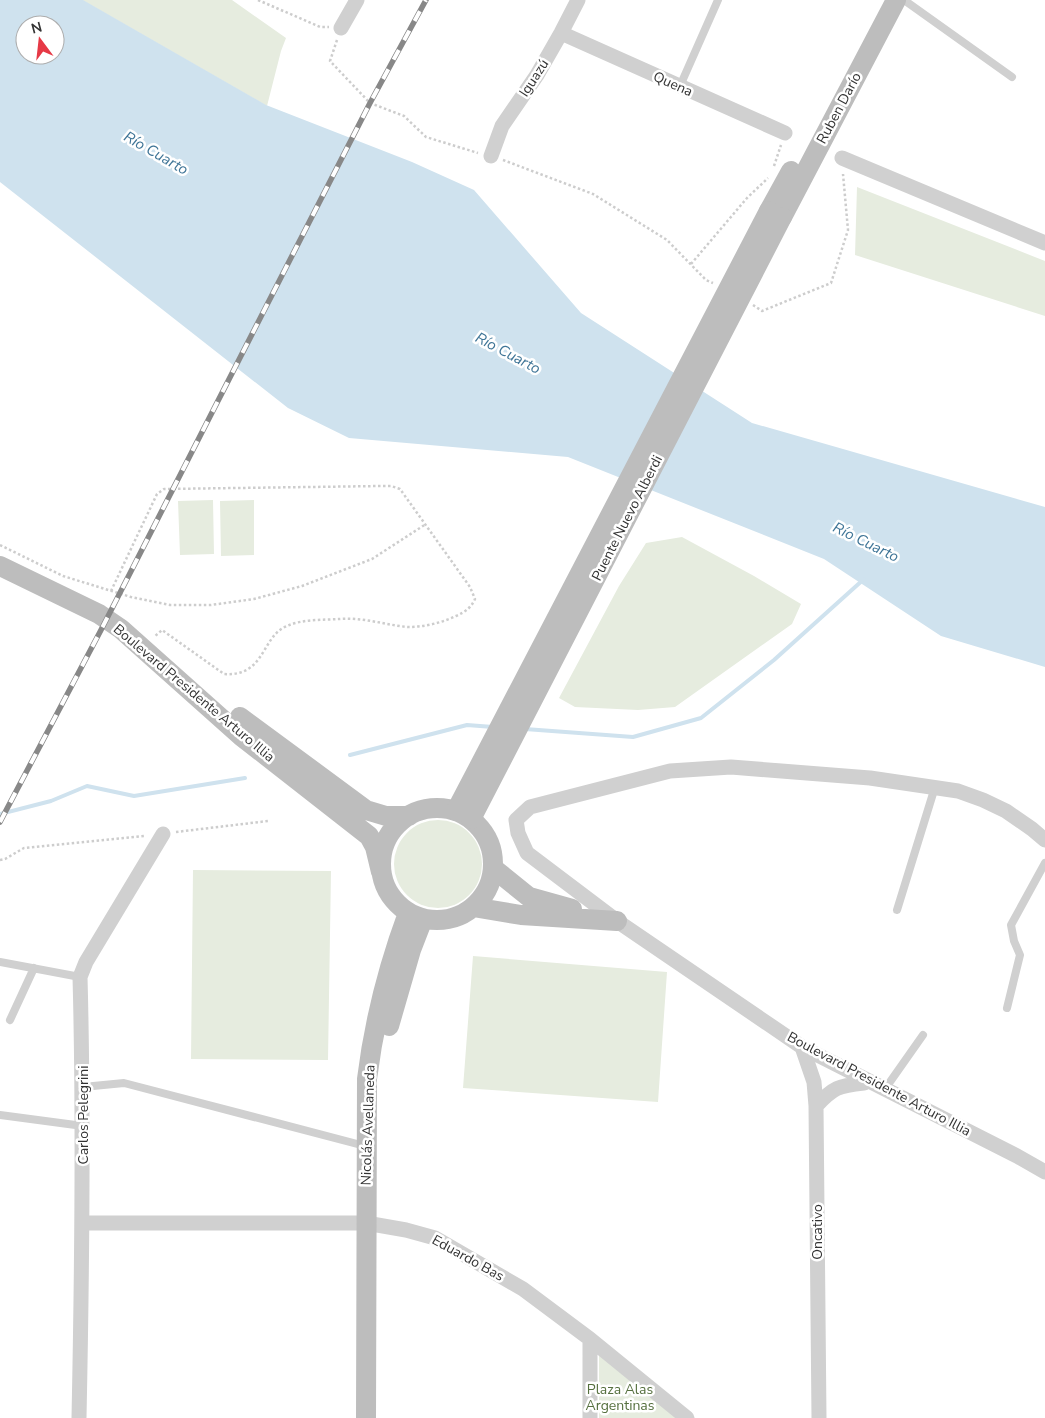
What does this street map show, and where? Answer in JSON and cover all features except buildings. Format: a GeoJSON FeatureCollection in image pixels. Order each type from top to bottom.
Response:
{"type":"FeatureCollection","features":[{"type":"Feature","properties":{"kind":"main road","name":"Ruben Darío"},"geometry":{"type":"LineString","coordinates":[[776,214],[884,0]]}},
{"type":"Feature","properties":{"kind":"main road","name":"Ruben Darío"},"geometry":{"type":"LineString","coordinates":[[776,214],[896,0]]}},
{"type":"Feature","properties":{"kind":"main road","name":"Puente Nuevo Alberdi"},"geometry":{"type":"LineString","coordinates":[[464,815],[776,214]]}},
{"type":"Feature","properties":{"kind":"main road","name":"Boulevard Presidente Arturo Illia"},"geometry":{"type":"LineString","coordinates":[[0,556],[103,606],[151,639],[246,723],[366,810],[386,816],[409,816]]}},
{"type":"Feature","properties":{"kind":"main road","name":"Boulevard Presidente Arturo Illia"},"geometry":{"type":"LineString","coordinates":[[0,566],[99,614],[128,635],[241,736],[369,836],[375,847],[381,872]]}},
{"type":"Feature","properties":{"kind":"main road"},"geometry":{"type":"LineString","coordinates":[[442,809],[464,815],[483,832],[491,849],[493,868],[490,883],[483,896],[473,907],[461,915],[448,919],[434,920],[416,916],[396,902],[386,888],[381,872],[382,850],[392,830],[409,816],[425,810],[442,809]]}},
{"type":"Feature","properties":{"kind":"main road"},"geometry":{"type":"LineString","coordinates":[[493,868],[529,897],[618,920]]}},
{"type":"Feature","properties":{"kind":"main road"},"geometry":{"type":"LineString","coordinates":[[473,907],[520,915],[618,920]]}},
{"type":"Feature","properties":{"kind":"main road","name":"Nicolás Avellaneda"},"geometry":{"type":"LineString","coordinates":[[366,1418],[367,1079],[371,1044],[394,953],[416,916]]}},
{"type":"Feature","properties":{"kind":"main road","name":"Nicolás Avellaneda"},"geometry":{"type":"LineString","coordinates":[[366,1223],[376,1164],[379,1081],[383,1050],[391,1013],[411,950],[416,916]]}},
{"type":"Feature","properties":{"kind":"street"},"geometry":{"type":"LineString","coordinates":[[342,28],[357,0]]}},
{"type":"Feature","properties":{"kind":"street","name":"Iguazú"},"geometry":{"type":"LineString","coordinates":[[491,156],[502,126],[537,75],[578,0]]}},
{"type":"Feature","properties":{"kind":"street","name":"Quena"},"geometry":{"type":"LineString","coordinates":[[561,33],[785,134]]}},
{"type":"Feature","properties":{"kind":"street"},"geometry":{"type":"LineString","coordinates":[[842,158],[1045,243]]}},
{"type":"Feature","properties":{"kind":"street","name":"Boulevard Presidente Arturo Illia"},"geometry":{"type":"LineString","coordinates":[[935,787],[870,778],[731,767],[670,771],[530,807],[516,820],[518,832],[527,853],[618,920],[802,1047],[1045,1172]]}},
{"type":"Feature","properties":{"kind":"street"},"geometry":{"type":"LineString","coordinates":[[935,787],[958,791],[984,800],[1006,811],[1045,840]]}},
{"type":"Feature","properties":{"kind":"street","name":"Carlos Pelegrini"},"geometry":{"type":"LineString","coordinates":[[79,1418],[83,1223],[83,1087],[80,977],[86,962],[163,834]]}},
{"type":"Feature","properties":{"kind":"street","name":"Oncativo"},"geometry":{"type":"LineString","coordinates":[[802,1047],[814,1082],[816,1106],[819,1418]]}},
{"type":"Feature","properties":{"kind":"street"},"geometry":{"type":"LineString","coordinates":[[816,1106],[830,1092],[842,1085],[864,1083]]}},
{"type":"Feature","properties":{"kind":"street","name":"Eduardo Bas"},"geometry":{"type":"LineString","coordinates":[[83,1223],[366,1223],[406,1230],[435,1238],[524,1289],[590,1339],[687,1418]]}},
{"type":"Feature","properties":{"kind":"street"},"geometry":{"type":"LineString","coordinates":[[590,1339],[590,1418]]}},
{"type":"Feature","properties":{"kind":"lane"},"geometry":{"type":"LineString","coordinates":[[680,86],[718,0]]}},
{"type":"Feature","properties":{"kind":"lane"},"geometry":{"type":"LineString","coordinates":[[904,0],[1012,77]]}},
{"type":"Feature","properties":{"kind":"lane"},"geometry":{"type":"LineString","coordinates":[[897,910],[935,787]]}},
{"type":"Feature","properties":{"kind":"lane"},"geometry":{"type":"LineString","coordinates":[[1007,1008],[1020,956],[1014,941],[1011,925],[1045,863]]}},
{"type":"Feature","properties":{"kind":"lane"},"geometry":{"type":"LineString","coordinates":[[0,962],[80,977]]}},
{"type":"Feature","properties":{"kind":"lane"},"geometry":{"type":"LineString","coordinates":[[10,1020],[34,968]]}},
{"type":"Feature","properties":{"kind":"lane"},"geometry":{"type":"LineString","coordinates":[[885,1089],[923,1035]]}},
{"type":"Feature","properties":{"kind":"lane"},"geometry":{"type":"LineString","coordinates":[[83,1087],[124,1083],[366,1146]]}},
{"type":"Feature","properties":{"kind":"lane"},"geometry":{"type":"LineString","coordinates":[[0,1115],[83,1126]]}},
{"type":"Feature","properties":{"kind":"path"},"geometry":{"type":"LineString","coordinates":[[258,0],[320,27],[342,28],[330,61],[370,103],[404,116],[426,138],[491,156],[593,194],[667,240],[706,280],[714,284]]}},
{"type":"Feature","properties":{"kind":"path"},"geometry":{"type":"LineString","coordinates":[[773,167],[785,134]]}},
{"type":"Feature","properties":{"kind":"path"},"geometry":{"type":"LineString","coordinates":[[746,302],[762,310],[831,283],[848,230],[842,158]]}},
{"type":"Feature","properties":{"kind":"path"},"geometry":{"type":"LineString","coordinates":[[691,264],[746,198],[770,175]]}},
{"type":"Feature","properties":{"kind":"path"},"geometry":{"type":"LineString","coordinates":[[111,591],[157,494],[164,489],[391,486],[400,490],[426,524],[470,587],[475,599],[472,607],[460,615],[430,625],[408,627],[354,617],[302,622],[287,626],[278,631],[261,658],[247,670],[235,675],[224,674],[162,630],[151,639]]}},
{"type":"Feature","properties":{"kind":"path"},"geometry":{"type":"LineString","coordinates":[[0,545],[64,576],[111,591],[170,605],[212,605],[254,599],[302,586],[372,559],[426,524]]}},
{"type":"Feature","properties":{"kind":"path"},"geometry":{"type":"LineString","coordinates":[[0,860],[24,848],[268,821]]}},
{"type":"Feature","properties":{"kind":"green space"},"geometry":{"type":"Polygon","coordinates":[[[82,0],[232,0],[286,38],[267,106],[82,0]]]}},
{"type":"Feature","properties":{"kind":"green space"},"geometry":{"type":"Polygon","coordinates":[[[857,187],[1045,261],[1045,316],[855,255],[857,187]]]}},
{"type":"Feature","properties":{"kind":"green space"},"geometry":{"type":"Polygon","coordinates":[[[213,500],[214,554],[180,555],[178,501],[213,500]]]}},
{"type":"Feature","properties":{"kind":"green space"},"geometry":{"type":"Polygon","coordinates":[[[254,500],[254,555],[221,556],[220,501],[254,500]]]}},
{"type":"Feature","properties":{"kind":"green space"},"geometry":{"type":"Polygon","coordinates":[[[682,537],[801,604],[792,624],[675,707],[638,710],[575,707],[559,698],[619,586],[646,543],[682,537]]]}},
{"type":"Feature","properties":{"kind":"green space"},"geometry":{"type":"Polygon","coordinates":[[[438,820],[455,823],[469,833],[479,847],[482,864],[479,881],[469,895],[455,905],[438,908],[421,905],[407,895],[397,881],[394,864],[397,847],[407,833],[421,823],[438,820]]]}},
{"type":"Feature","properties":{"kind":"green space"},"geometry":{"type":"Polygon","coordinates":[[[193,870],[331,871],[328,1060],[191,1059],[193,870]]]}},
{"type":"Feature","properties":{"kind":"green space"},"geometry":{"type":"Polygon","coordinates":[[[473,956],[667,972],[658,1102],[463,1088],[473,956]]]}},
{"type":"Feature","properties":{"kind":"green space","name":"Plaza Alas Argentinas"},"geometry":{"type":"Polygon","coordinates":[[[599,1350],[677,1418],[599,1418],[599,1350]]]}},
{"type":"Feature","properties":{"kind":"water","name":"Río Cuarto"},"geometry":{"type":"Polygon","coordinates":[[[0,0],[83,0],[266,105],[412,162],[474,190],[581,313],[752,423],[1045,507],[1045,667],[941,636],[824,559],[568,457],[349,438],[288,408],[0,182],[0,0]]]}},
{"type":"Feature","properties":{"kind":"waterway"},"geometry":{"type":"LineString","coordinates":[[525,729],[633,737],[701,718],[774,660],[864,579]]}},
{"type":"Feature","properties":{"kind":"waterway"},"geometry":{"type":"LineString","coordinates":[[350,755],[467,725],[493,727]]}},
{"type":"Feature","properties":{"kind":"waterway"},"geometry":{"type":"LineString","coordinates":[[0,814],[51,801],[87,786],[134,796],[245,778]]}},
{"type":"Feature","properties":{"kind":"railway"},"geometry":{"type":"LineString","coordinates":[[0,822],[101,630],[370,103],[426,0]]}}]}
